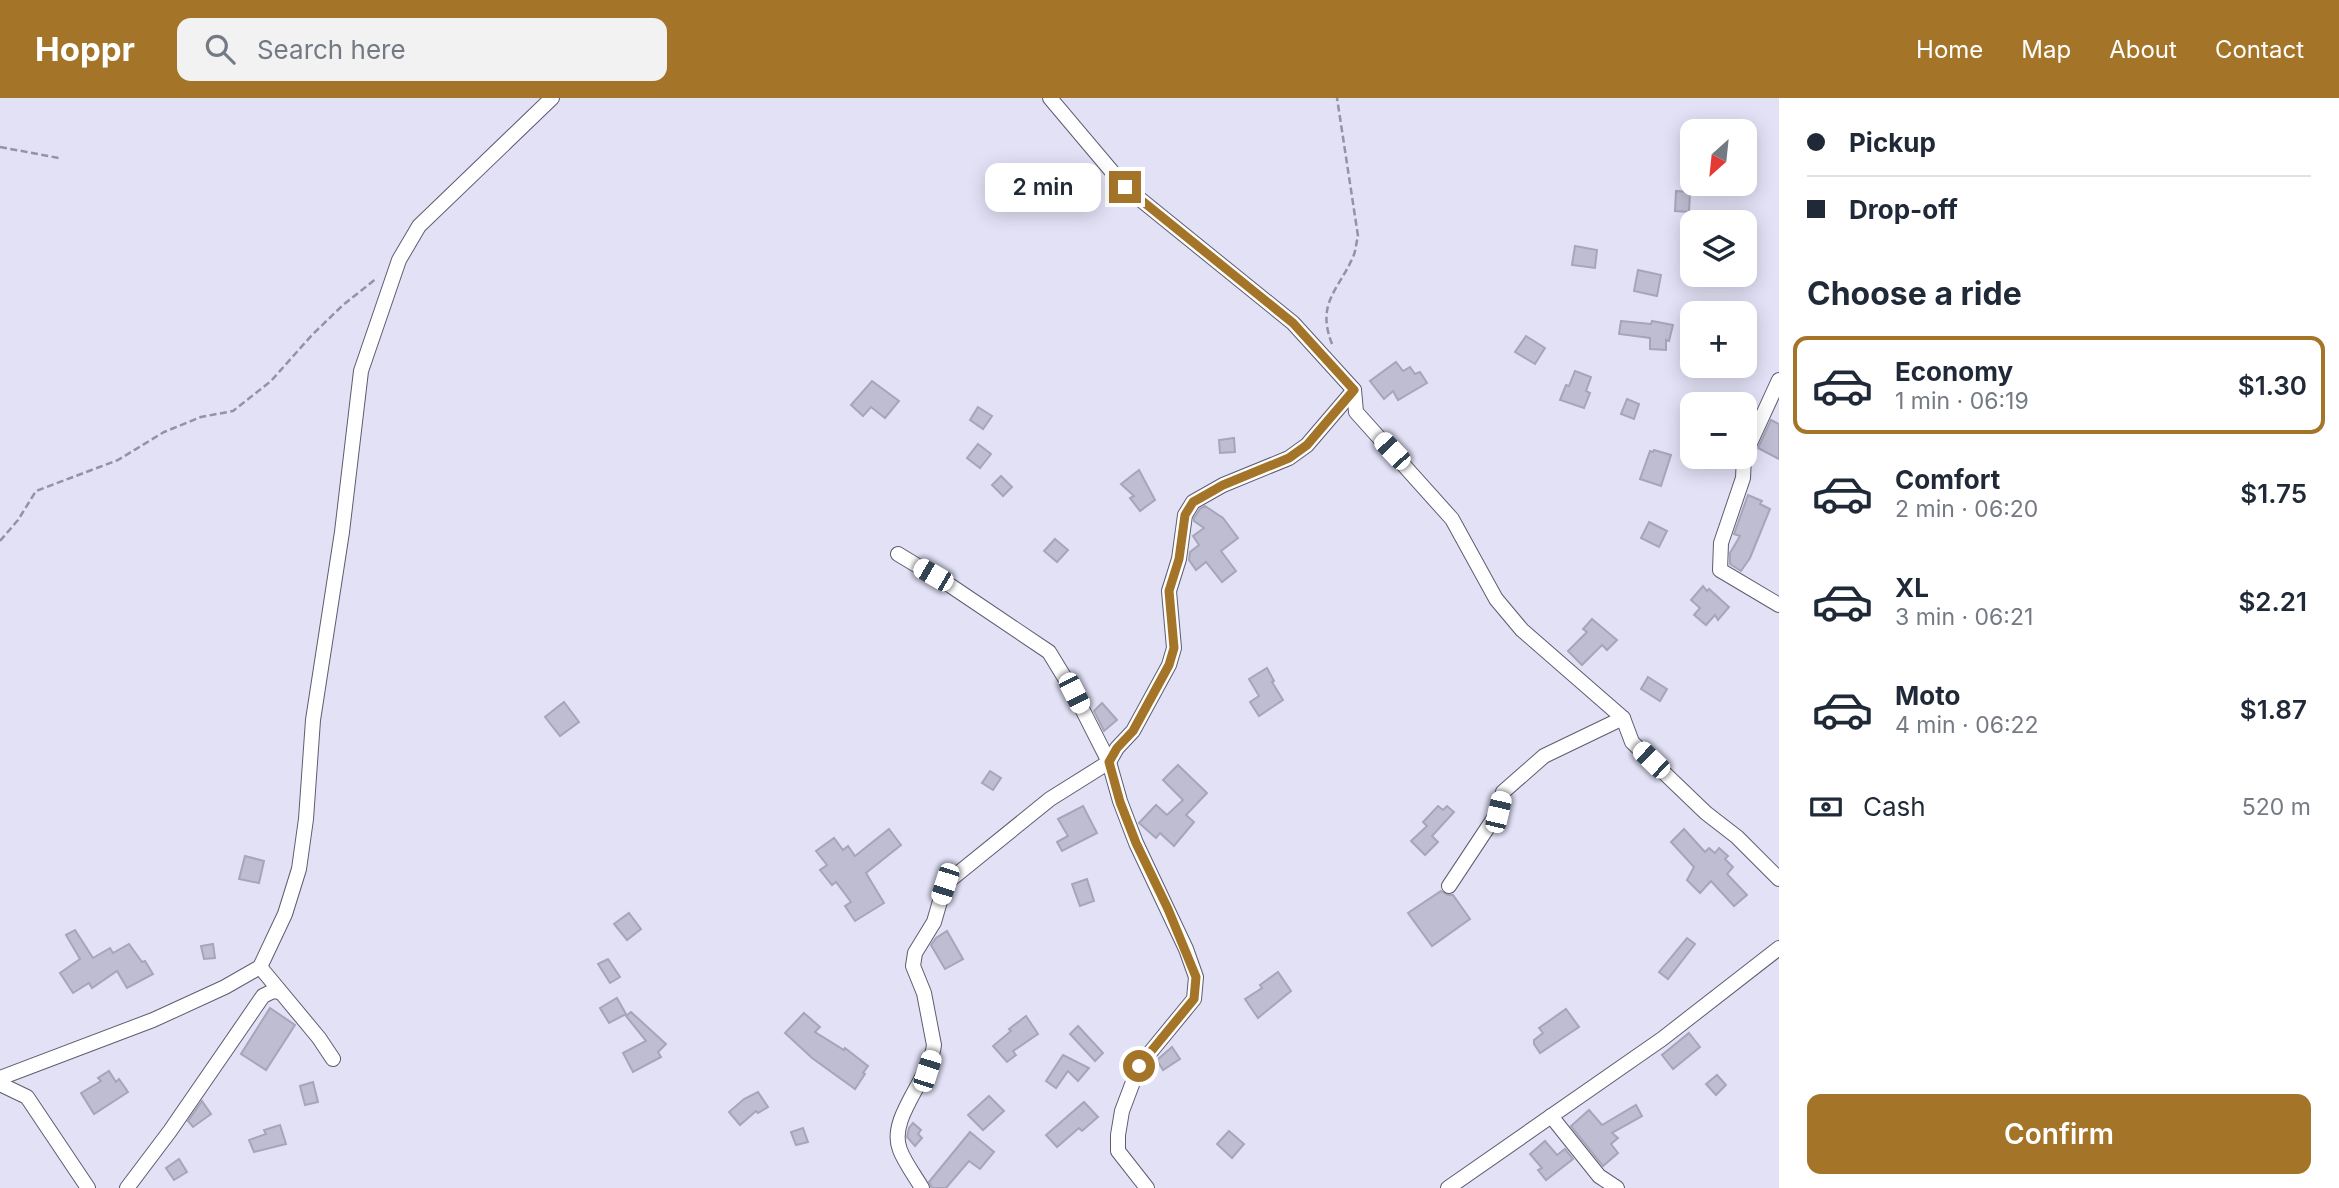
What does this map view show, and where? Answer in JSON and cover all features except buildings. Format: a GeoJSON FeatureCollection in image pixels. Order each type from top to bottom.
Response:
{"type":"FeatureCollection","features":[{"type":"Feature","properties":{"kind":"street"},"geometry":{"type":"LineString","coordinates":[[0,1081],[153,1020],[225,987],[260,967],[285,914],[299,869],[306,819],[313,720],[342,531],[362,371],[399,260],[419,226],[552,98]]}},
{"type":"Feature","properties":{"kind":"street"},"geometry":{"type":"LineString","coordinates":[[1050,98],[1125,187],[1293,323],[1354,390],[1356,412],[1452,519],[1496,599],[1522,630],[1623,718],[1632,742],[1779,879]]}},
{"type":"Feature","properties":{"kind":"street"},"geometry":{"type":"LineString","coordinates":[[1757,427],[1779,380]]}},
{"type":"Feature","properties":{"kind":"street"},"geometry":{"type":"LineString","coordinates":[[922,1188],[900,1151],[897,1139],[900,1120],[927,1071],[933,1052],[924,993],[914,966],[915,953],[933,922],[945,884],[1050,799],[1109,762],[1117,748],[1133,731],[1169,665],[1174,648],[1169,591],[1179,559],[1185,515],[1193,502],[1223,485],[1289,458],[1307,445],[1354,390]]}},
{"type":"Feature","properties":{"kind":"street"},"geometry":{"type":"LineString","coordinates":[[1743,469],[1721,543],[1720,570],[1779,605]]}},
{"type":"Feature","properties":{"kind":"street"},"geometry":{"type":"LineString","coordinates":[[898,554],[1049,652],[1074,693],[1109,762],[1120,802],[1136,843],[1168,909],[1196,977],[1194,999],[1139,1066],[1122,1111],[1118,1151],[1147,1188]]}},
{"type":"Feature","properties":{"kind":"street"},"geometry":{"type":"LineString","coordinates":[[1449,886],[1498,812],[1503,792],[1544,756],[1623,718]]}},
{"type":"Feature","properties":{"kind":"street"},"geometry":{"type":"LineString","coordinates":[[1448,1188],[1662,1039],[1779,948]]}},
{"type":"Feature","properties":{"kind":"street"},"geometry":{"type":"LineString","coordinates":[[260,967],[320,1038],[333,1059]]}},
{"type":"Feature","properties":{"kind":"street"},"geometry":{"type":"LineString","coordinates":[[128,1188],[263,996],[273,991],[280,992]]}},
{"type":"Feature","properties":{"kind":"street"},"geometry":{"type":"LineString","coordinates":[[0,1081],[27,1097],[88,1188]]}},
{"type":"Feature","properties":{"kind":"street"},"geometry":{"type":"LineString","coordinates":[[1551,1116],[1599,1176],[1617,1188]]}},
{"type":"Feature","properties":{"kind":"path"},"geometry":{"type":"LineString","coordinates":[[1335,351],[1327,331],[1325,313],[1330,296],[1353,256],[1358,236],[1337,98]]}},
{"type":"Feature","properties":{"kind":"path"},"geometry":{"type":"LineString","coordinates":[[0,147],[59,158]]}},
{"type":"Feature","properties":{"kind":"path"},"geometry":{"type":"LineString","coordinates":[[0,541],[18,520],[36,491],[118,460],[164,432],[201,417],[233,411],[271,381],[312,335],[380,275]]}},
{"type":"Feature","properties":{"kind":"route"},"geometry":{"type":"LineString","coordinates":[[1125,187],[1293,323],[1354,390],[1307,445],[1289,458],[1223,485],[1193,502],[1185,515],[1179,559],[1169,591],[1174,648],[1169,665],[1133,731],[1117,748],[1109,762],[1120,802],[1136,843],[1186,949],[1196,977],[1194,999],[1139,1066]]}}]}
